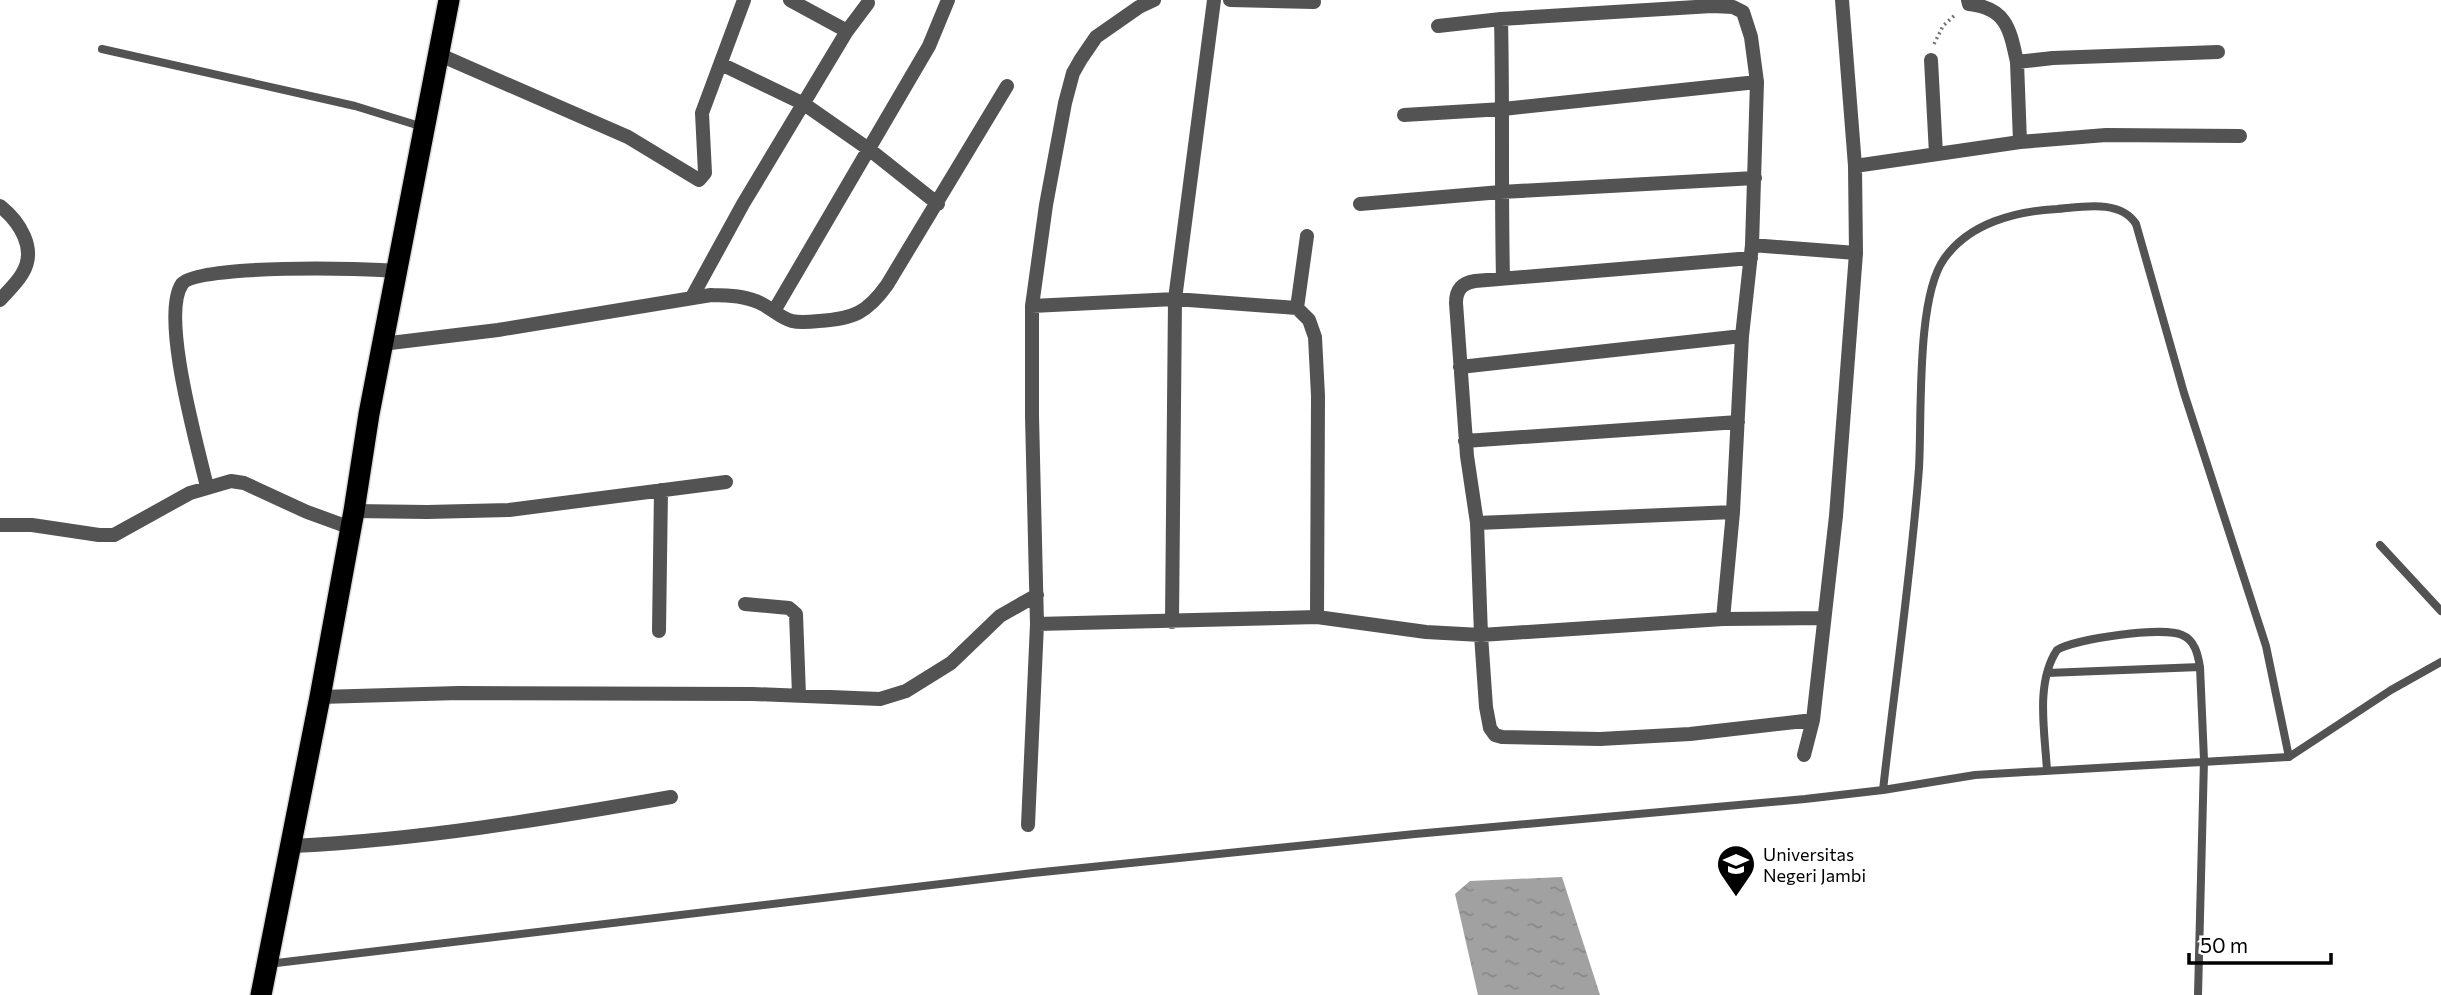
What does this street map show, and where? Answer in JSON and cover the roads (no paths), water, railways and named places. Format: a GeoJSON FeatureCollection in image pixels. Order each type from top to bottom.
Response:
{"type":"FeatureCollection","features":[{"type":"Feature","properties":{"kind":"highway"},"geometry":{"type":"LineString","coordinates":[[261,995],[292,846],[353,520],[382,344],[449,0]]}},
{"type":"Feature","properties":{"kind":"street"},"geometry":{"type":"LineString","coordinates":[[440,55],[628,136],[699,180],[705,173],[702,113],[744,0]]}},
{"type":"Feature","properties":{"kind":"street"},"geometry":{"type":"LineString","coordinates":[[790,0],[847,31]]}},
{"type":"Feature","properties":{"kind":"street"},"geometry":{"type":"LineString","coordinates":[[774,311],[929,46],[948,0]]}},
{"type":"Feature","properties":{"kind":"street"},"geometry":{"type":"LineString","coordinates":[[1028,825],[1037,624],[1032,306],[1046,205],[1073,74],[1096,37],[1139,7],[1154,0]]}},
{"type":"Feature","properties":{"kind":"street"},"geometry":{"type":"LineString","coordinates":[[1172,622],[1175,299],[1214,0]]}},
{"type":"Feature","properties":{"kind":"street"},"geometry":{"type":"LineString","coordinates":[[1230,0],[1314,2]]}},
{"type":"Feature","properties":{"kind":"street"},"geometry":{"type":"LineString","coordinates":[[1804,755],[1813,720],[1836,516],[1856,253],[1854,166],[1842,0]]}},
{"type":"Feature","properties":{"kind":"street"},"geometry":{"type":"LineString","coordinates":[[1968,2],[1994,12],[2005,21],[2012,36],[2017,62],[2020,142]]}},
{"type":"Feature","properties":{"kind":"street"},"geometry":{"type":"LineString","coordinates":[[692,298],[743,204],[847,31],[868,3]]}},
{"type":"Feature","properties":{"kind":"street"},"geometry":{"type":"LineString","coordinates":[[1438,26],[1605,6],[1712,6],[1737,8],[1743,12],[1749,29],[1757,82],[1755,178],[1742,336],[1733,512],[1723,619]]}},
{"type":"Feature","properties":{"kind":"street"},"geometry":{"type":"LineString","coordinates":[[1501,19],[1503,278]]}},
{"type":"Feature","properties":{"kind":"street"},"geometry":{"type":"LineString","coordinates":[[2017,62],[2053,58],[2218,52]]}},
{"type":"Feature","properties":{"kind":"street"},"geometry":{"type":"LineString","coordinates":[[1931,60],[1936,154]]}},
{"type":"Feature","properties":{"kind":"street"},"geometry":{"type":"LineString","coordinates":[[720,64],[804,104],[870,150],[938,204]]}},
{"type":"Feature","properties":{"kind":"street"},"geometry":{"type":"LineString","coordinates":[[1404,116],[1503,109],[1757,82]]}},
{"type":"Feature","properties":{"kind":"street"},"geometry":{"type":"LineString","coordinates":[[382,344],[510,328],[710,295],[745,297],[761,303],[789,321],[843,319],[869,307],[887,285],[1007,86]]}},
{"type":"Feature","properties":{"kind":"street"},"geometry":{"type":"LineString","coordinates":[[1854,166],[2020,142],[2106,135],[2240,136]]}},
{"type":"Feature","properties":{"kind":"street"},"geometry":{"type":"LineString","coordinates":[[1360,204],[1501,192],[1755,178]]}},
{"type":"Feature","properties":{"kind":"street"},"geometry":{"type":"LineString","coordinates":[[0,205],[22,228],[26,239],[26,259],[23,274],[0,300]]}},
{"type":"Feature","properties":{"kind":"street"},"geometry":{"type":"LineString","coordinates":[[1297,308],[1307,236]]}},
{"type":"Feature","properties":{"kind":"street"},"geometry":{"type":"LineString","coordinates":[[1813,720],[1677,735],[1600,739],[1502,737],[1493,733],[1487,720],[1481,635],[1478,523],[1465,441],[1456,303],[1458,290],[1470,281],[1751,251],[1856,253]]}},
{"type":"Feature","properties":{"kind":"street"},"geometry":{"type":"LineString","coordinates":[[207,487],[174,330],[179,292],[183,283],[210,274],[263,270],[354,267],[397,271]]}},
{"type":"Feature","properties":{"kind":"street"},"geometry":{"type":"LineString","coordinates":[[1032,306],[1175,299],[1297,308],[1309,320],[1315,337],[1318,396],[1317,617]]}},
{"type":"Feature","properties":{"kind":"street"},"geometry":{"type":"LineString","coordinates":[[1460,367],[1742,336]]}},
{"type":"Feature","properties":{"kind":"street"},"geometry":{"type":"LineString","coordinates":[[1465,441],[1738,422]]}},
{"type":"Feature","properties":{"kind":"street"},"geometry":{"type":"LineString","coordinates":[[0,524],[114,535],[190,493],[237,481],[307,512],[353,520],[427,512],[509,509],[726,482]]}},
{"type":"Feature","properties":{"kind":"street"},"geometry":{"type":"LineString","coordinates":[[659,631],[661,489]]}},
{"type":"Feature","properties":{"kind":"street"},"geometry":{"type":"LineString","coordinates":[[1478,523],[1733,512]]}},
{"type":"Feature","properties":{"kind":"street"},"geometry":{"type":"LineString","coordinates":[[320,697],[458,693],[799,695],[880,699],[906,691],[951,663],[1000,616],[1037,595]]}},
{"type":"Feature","properties":{"kind":"street"},"geometry":{"type":"LineString","coordinates":[[745,604],[789,608],[796,614],[799,695]]}},
{"type":"Feature","properties":{"kind":"street"},"geometry":{"type":"LineString","coordinates":[[1037,624],[1317,617],[1426,632],[1481,635],[1723,619],[1823,618]]}},
{"type":"Feature","properties":{"kind":"street"},"geometry":{"type":"LineString","coordinates":[[292,846],[464,831],[671,797]]}},
{"type":"Feature","properties":{"kind":"lane"},"geometry":{"type":"LineString","coordinates":[[102,48],[355,106],[426,127]]}},
{"type":"Feature","properties":{"kind":"lane"},"geometry":{"type":"LineString","coordinates":[[1882,790],[1919,469],[1923,353],[1931,289],[1943,260],[1952,249],[1975,232],[2012,215],[2054,209],[2101,206],[2126,213],[2136,224],[2184,393],[2266,646],[2289,757]]}},
{"type":"Feature","properties":{"kind":"lane"},"geometry":{"type":"LineString","coordinates":[[2380,545],[2441,611]]}},
{"type":"Feature","properties":{"kind":"lane"},"geometry":{"type":"LineString","coordinates":[[2047,771],[2044,696],[2047,673],[2054,655],[2062,647],[2143,632],[2169,632],[2186,636],[2198,655],[2200,667],[2204,760],[2198,995]]}},
{"type":"Feature","properties":{"kind":"lane"},"geometry":{"type":"LineString","coordinates":[[268,964],[1033,873],[1415,834],[1805,799],[1975,775],[2289,757],[2441,662]]}},
{"type":"Feature","properties":{"kind":"lane"},"geometry":{"type":"LineString","coordinates":[[2047,673],[2200,667]]}},
{"type":"Feature","properties":{"kind":"water"},"geometry":{"type":"Polygon","coordinates":[[[1562,877],[1600,995],[1478,995],[1455,894],[1470,881],[1562,877]]]}},
{"type":"Feature","properties":{"kind":"place","name":"Universitas Negeri Jambi"},"geometry":{"type":"Point","coordinates":[1736,898]}}]}
